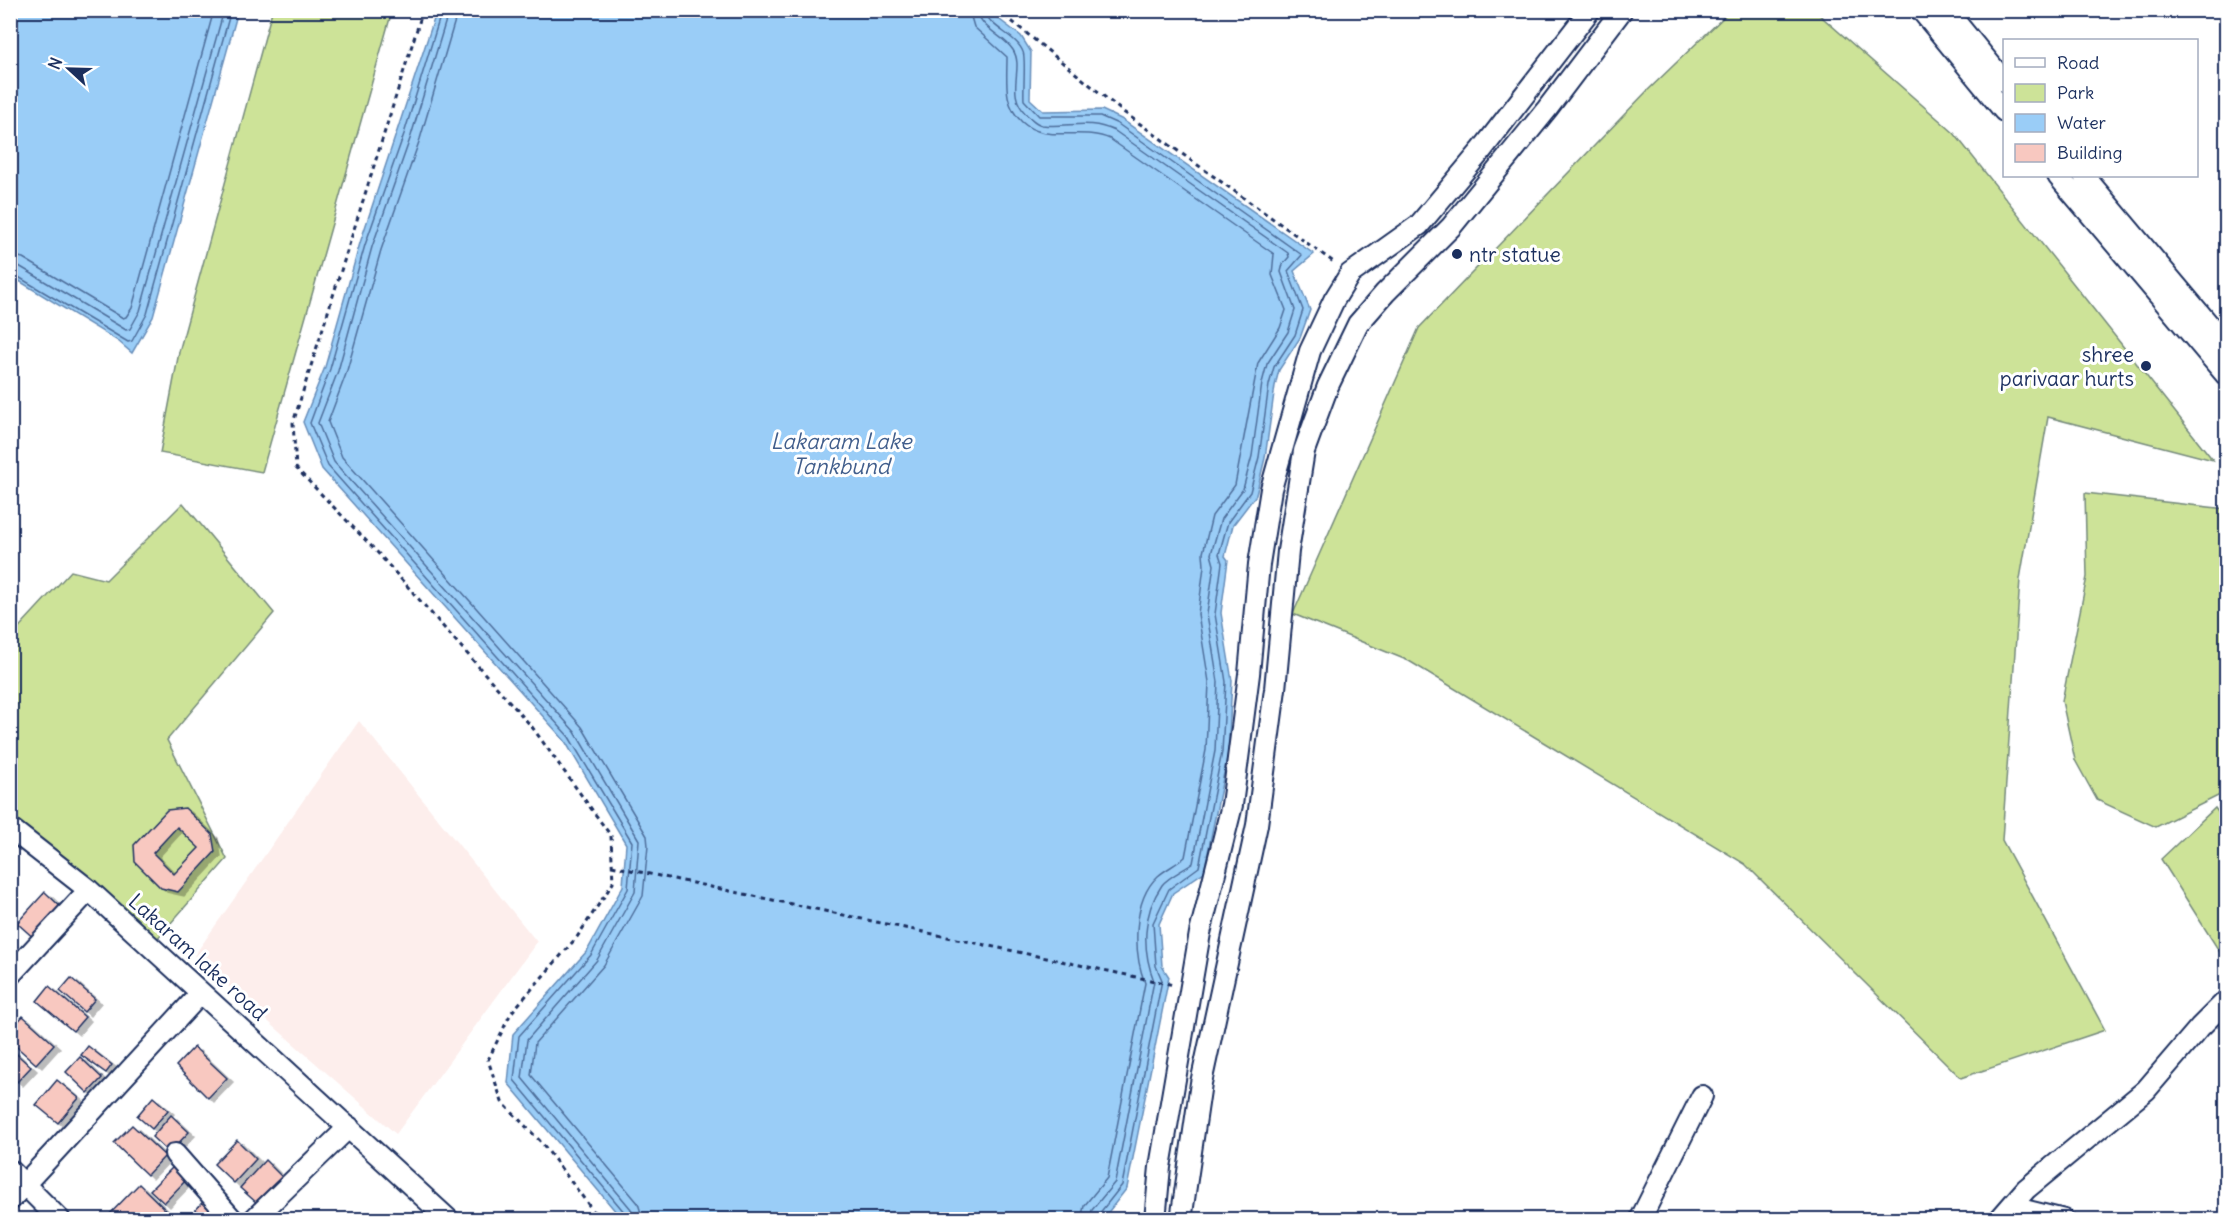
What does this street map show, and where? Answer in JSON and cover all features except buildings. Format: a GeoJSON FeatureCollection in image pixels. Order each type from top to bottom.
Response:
{"type":"FeatureCollection","features":[{"type":"Feature","properties":{"kind":"street"},"geometry":{"type":"LineString","coordinates":[[1155,1220],[1160,1167],[1200,933],[1232,805],[1249,674],[1259,564],[1271,489],[1310,351],[1334,300],[1350,274],[1419,225],[1481,151],[1590,10]]}},
{"type":"Feature","properties":{"kind":"street"},"geometry":{"type":"LineString","coordinates":[[1181,1220],[1201,1083],[1257,825],[1275,689],[1288,551],[1304,451],[1328,386],[1358,324],[1385,292],[1451,227],[1622,10]]}},
{"type":"Feature","properties":{"kind":"street"},"geometry":{"type":"LineString","coordinates":[[1922,10],[2003,110]]}},
{"type":"Feature","properties":{"kind":"street"},"geometry":{"type":"LineString","coordinates":[[1946,10],[2003,80]]}},
{"type":"Feature","properties":{"kind":"street"},"geometry":{"type":"LineString","coordinates":[[2059,177],[2226,375]]}},
{"type":"Feature","properties":{"kind":"street"},"geometry":{"type":"LineString","coordinates":[[2085,177],[2226,345]]}},
{"type":"Feature","properties":{"kind":"street"},"geometry":{"type":"LineString","coordinates":[[1419,225],[1435,242]]}},
{"type":"Feature","properties":{"kind":"street","name":"Lakaram lake road"},"geometry":{"type":"LineString","coordinates":[[10,828],[89,890],[449,1220]]}},
{"type":"Feature","properties":{"kind":"street"},"geometry":{"type":"LineString","coordinates":[[10,975],[89,890]]}},
{"type":"Feature","properties":{"kind":"street"},"geometry":{"type":"LineString","coordinates":[[10,1200],[18,1177],[201,993]]}},
{"type":"Feature","properties":{"kind":"street"},"geometry":{"type":"LineString","coordinates":[[2005,1213],[2026,1190],[2146,1090],[2200,1027],[2226,1001]]}},
{"type":"Feature","properties":{"kind":"street"},"geometry":{"type":"LineString","coordinates":[[1640,1220],[1702,1096]]}},
{"type":"Feature","properties":{"kind":"street"},"geometry":{"type":"LineString","coordinates":[[253,1220],[349,1126]]}},
{"type":"Feature","properties":{"kind":"street"},"geometry":{"type":"LineString","coordinates":[[175,1154],[233,1220]]}},
{"type":"Feature","properties":{"kind":"street"},"geometry":{"type":"LineString","coordinates":[[18,1177],[60,1220]]}},
{"type":"Feature","properties":{"kind":"street"},"geometry":{"type":"LineString","coordinates":[[2005,1213],[2064,1220]]}},
{"type":"Feature","properties":{"kind":"path"},"geometry":{"type":"LineString","coordinates":[[423,10],[293,423],[296,468],[377,552],[532,728],[611,836],[613,883],[577,937],[511,1013],[488,1060],[502,1102],[542,1143],[600,1220]]}},
{"type":"Feature","properties":{"kind":"path"},"geometry":{"type":"LineString","coordinates":[[998,10],[1122,111],[1350,274]]}},
{"type":"Feature","properties":{"kind":"path"},"geometry":{"type":"LineString","coordinates":[[612,866],[1191,987]]}},
{"type":"Feature","properties":{"kind":"shaded area"},"geometry":{"type":"Polygon","coordinates":[[[359,721],[537,942],[396,1134],[194,956],[359,721]]]}},
{"type":"Feature","properties":{"kind":"green space"},"geometry":{"type":"Polygon","coordinates":[[[272,11],[392,11],[262,472],[160,453],[179,352],[272,11]]]}},
{"type":"Feature","properties":{"kind":"green space"},"geometry":{"type":"Polygon","coordinates":[[[1730,11],[1815,11],[1954,133],[2213,460],[2048,417],[2020,579],[2002,840],[2105,1030],[1961,1078],[1745,864],[1409,661],[1293,614],[1419,328],[1647,91],[1730,11]]]}},
{"type":"Feature","properties":{"kind":"green space"},"geometry":{"type":"Polygon","coordinates":[[[2085,493],[2226,509],[2226,792],[2156,827],[2097,800],[2075,760],[2062,701],[2087,577],[2085,493]]]}},
{"type":"Feature","properties":{"kind":"green space"},"geometry":{"type":"Polygon","coordinates":[[[183,503],[274,613],[167,740],[227,859],[156,940],[11,821],[10,637],[71,571],[106,580],[183,503]]]}},
{"type":"Feature","properties":{"kind":"green space"},"geometry":{"type":"Polygon","coordinates":[[[2215,808],[2226,823],[2226,962],[2161,859],[2215,808]]]}},
{"type":"Feature","properties":{"kind":"water","name":"Lakaram Lake Tankbund"},"geometry":{"type":"Polygon","coordinates":[[[437,10],[988,11],[1021,36],[1031,52],[1030,99],[1043,111],[1102,110],[1121,119],[1314,254],[1294,271],[1310,310],[1300,338],[1279,370],[1265,458],[1256,495],[1233,525],[1225,556],[1228,560],[1221,613],[1232,681],[1228,753],[1204,872],[1173,893],[1159,924],[1162,966],[1169,977],[1127,1188],[1103,1219],[622,1219],[508,1083],[513,1034],[587,951],[623,886],[626,844],[565,741],[322,469],[303,422],[325,367],[360,243],[437,10]]]}},
{"type":"Feature","properties":{"kind":"water"},"geometry":{"type":"Polygon","coordinates":[[[10,11],[238,11],[153,317],[132,353],[118,341],[11,276],[10,11]]]}},
{"type":"Feature","properties":{"kind":"place","name":"ntr statue"},"geometry":{"type":"Point","coordinates":[1457,254]}},
{"type":"Feature","properties":{"kind":"place","name":"shree parivaar hurts"},"geometry":{"type":"Point","coordinates":[2146,366]}}]}
